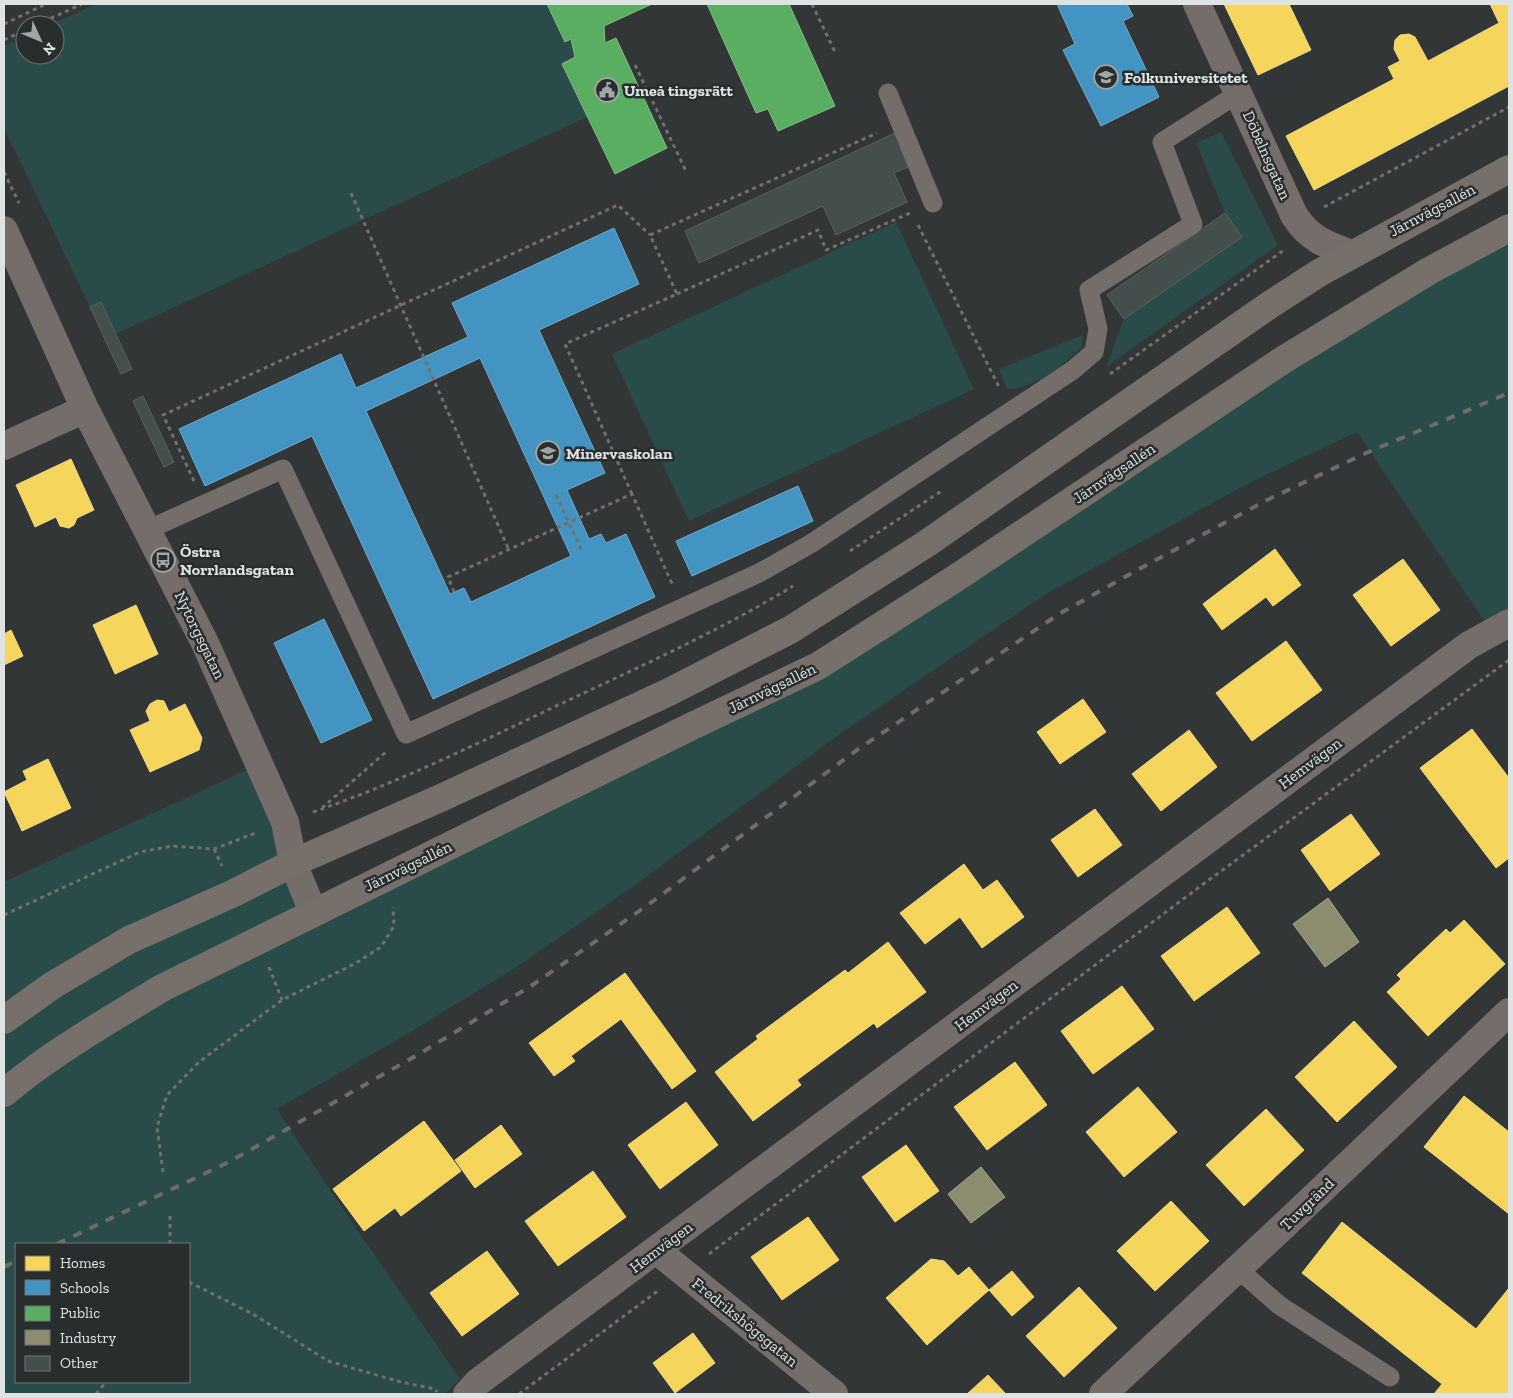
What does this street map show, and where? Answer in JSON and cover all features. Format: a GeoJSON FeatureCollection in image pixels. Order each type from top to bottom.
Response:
{"type":"FeatureCollection","features":[{"type":"Feature","properties":{"kind":"main road","name":"Järnvägsallén"},"geometry":{"type":"LineString","coordinates":[[4,1020],[61,980],[129,940],[660,696],[790,630],[926,544],[1271,304],[1319,273],[1509,169]]}},
{"type":"Feature","properties":{"kind":"main road","name":"Järnvägsallén"},"geometry":{"type":"LineString","coordinates":[[4,1092],[33,1068],[162,988],[681,731],[818,666],[961,575],[1283,360],[1428,271],[1509,228]]}},
{"type":"Feature","properties":{"kind":"street","name":"Döbelnsgatan"},"geometry":{"type":"LineString","coordinates":[[1197,4],[1294,215],[1302,228],[1316,239],[1352,254]]}},
{"type":"Feature","properties":{"kind":"street","name":"Nytorgsgatan"},"geometry":{"type":"LineString","coordinates":[[4,230],[85,409],[205,642],[285,822],[293,863],[313,912]]}},
{"type":"Feature","properties":{"kind":"street"},"geometry":{"type":"LineString","coordinates":[[4,446],[85,409]]}},
{"type":"Feature","properties":{"kind":"street","name":"Hemvägen"},"geometry":{"type":"LineString","coordinates":[[467,1394],[478,1382],[1469,645],[1509,623]]}},
{"type":"Feature","properties":{"kind":"street","name":"Tuvgränd"},"geometry":{"type":"LineString","coordinates":[[1103,1394],[1509,1012]]}},
{"type":"Feature","properties":{"kind":"street","name":"Fredrikshögsgatan"},"geometry":{"type":"LineString","coordinates":[[656,1250],[834,1394]]}},
{"type":"Feature","properties":{"kind":"lane"},"geometry":{"type":"LineString","coordinates":[[147,530],[283,469],[406,734],[759,573],[812,543],[1073,370],[1094,352],[1098,329],[1089,290],[1193,224],[1162,142],[1239,92]]}},
{"type":"Feature","properties":{"kind":"lane"},"geometry":{"type":"LineString","coordinates":[[888,93],[899,124],[933,203]]}},
{"type":"Feature","properties":{"kind":"lane"},"geometry":{"type":"LineString","coordinates":[[1238,1269],[1279,1305],[1390,1377]]}},
{"type":"Feature","properties":{"kind":"path"},"geometry":{"type":"LineString","coordinates":[[4,24],[46,4]]}},
{"type":"Feature","properties":{"kind":"path"},"geometry":{"type":"LineString","coordinates":[[58,15],[82,4]]}},
{"type":"Feature","properties":{"kind":"path"},"geometry":{"type":"LineString","coordinates":[[812,4],[835,52]]}},
{"type":"Feature","properties":{"kind":"path"},"geometry":{"type":"LineString","coordinates":[[635,65],[686,171]]}},
{"type":"Feature","properties":{"kind":"path"},"geometry":{"type":"LineString","coordinates":[[650,235],[899,124]]}},
{"type":"Feature","properties":{"kind":"path"},"geometry":{"type":"LineString","coordinates":[[351,193],[509,550]]}},
{"type":"Feature","properties":{"kind":"path"},"geometry":{"type":"LineString","coordinates":[[205,504],[163,415],[618,205],[650,235],[677,294]]}},
{"type":"Feature","properties":{"kind":"path"},"geometry":{"type":"LineString","coordinates":[[683,608],[565,344],[818,230],[826,250],[912,212]]}},
{"type":"Feature","properties":{"kind":"path"},"geometry":{"type":"LineString","coordinates":[[916,221],[1010,411]]}},
{"type":"Feature","properties":{"kind":"path"},"geometry":{"type":"LineString","coordinates":[[454,592],[448,577],[632,494]]}},
{"type":"Feature","properties":{"kind":"path"},"geometry":{"type":"LineString","coordinates":[[556,495],[582,552]]}},
{"type":"Feature","properties":{"kind":"path"},"geometry":{"type":"LineString","coordinates":[[518,1394],[1206,882],[1509,660]]}},
{"type":"Feature","properties":{"kind":"path"},"geometry":{"type":"LineString","coordinates":[[321,810],[406,734]]}},
{"type":"Feature","properties":{"kind":"path"},"geometry":{"type":"LineString","coordinates":[[4,915],[140,852],[172,846],[214,849]]}},
{"type":"Feature","properties":{"kind":"path"},"geometry":{"type":"LineString","coordinates":[[163,1172],[157,1128],[167,1095],[199,1062],[282,1000],[356,963],[381,947],[394,926],[393,906]]}},
{"type":"Feature","properties":{"kind":"path"},"geometry":{"type":"LineString","coordinates":[[170,1215],[170,1243]]}},
{"type":"Feature","properties":{"kind":"path"},"geometry":{"type":"LineString","coordinates":[[190,1282],[253,1314],[328,1361],[401,1382],[435,1389],[439,1394]]}},
{"type":"Feature","properties":{"kind":"path"},"geometry":{"type":"LineString","coordinates":[[96,1394],[105,1383]]}},
{"type":"Feature","properties":{"kind":"shaded area"},"geometry":{"type":"Polygon","coordinates":[[[96,4],[547,4],[565,42],[571,39],[575,57],[562,65],[587,117],[116,334],[100,302],[90,307],[4,128],[4,46],[15,41],[15,65],[65,65],[65,18],[96,4]]]}},
{"type":"Feature","properties":{"kind":"shaded area"},"geometry":{"type":"Polygon","coordinates":[[[1221,132],[1278,245],[1106,367],[1124,319],[1241,237],[1225,213],[1196,143],[1221,132]]]}},
{"type":"Feature","properties":{"kind":"shaded area"},"geometry":{"type":"Polygon","coordinates":[[[896,222],[974,389],[689,521],[612,354],[896,222]]]}},
{"type":"Feature","properties":{"kind":"shaded area"},"geometry":{"type":"Polygon","coordinates":[[[1509,228],[1509,619],[1489,628],[1357,432],[1251,482],[1046,594],[844,731],[631,888],[518,966],[407,1034],[277,1109],[332,1193],[460,1379],[445,1394],[4,1394],[4,882],[259,764],[313,912],[818,666],[1509,228]]]}},
{"type":"Feature","properties":{"kind":"shaded area"},"geometry":{"type":"Polygon","coordinates":[[[1083,335],[1081,348],[1062,365],[1045,377],[1023,387],[1007,389],[999,369],[1083,335]]]}},
{"type":"Feature","properties":{"kind":"building: Homes"},"geometry":{"type":"Polygon","coordinates":[[[1224,4],[1289,4],[1311,50],[1258,75],[1224,4]]]}},
{"type":"Feature","properties":{"kind":"building: Homes"},"geometry":{"type":"Polygon","coordinates":[[[1490,4],[1509,4],[1509,86],[1314,190],[1286,136],[1394,79],[1388,67],[1400,61],[1394,49],[1395,40],[1400,35],[1409,34],[1415,37],[1428,61],[1499,23],[1490,4]]]}},
{"type":"Feature","properties":{"kind":"building: Homes"},"geometry":{"type":"Polygon","coordinates":[[[71,459],[94,510],[77,518],[74,525],[69,528],[60,526],[56,517],[35,527],[16,485],[71,459]]]}},
{"type":"Feature","properties":{"kind":"building: Homes"},"geometry":{"type":"Polygon","coordinates":[[[1275,549],[1301,585],[1273,606],[1266,597],[1222,630],[1203,604],[1275,549]]]}},
{"type":"Feature","properties":{"kind":"building: Homes"},"geometry":{"type":"Polygon","coordinates":[[[1403,559],[1440,610],[1391,646],[1353,595],[1403,559]]]}},
{"type":"Feature","properties":{"kind":"building: Homes"},"geometry":{"type":"Polygon","coordinates":[[[136,605],[158,654],[115,674],[93,625],[136,605]]]}},
{"type":"Feature","properties":{"kind":"building: Homes"},"geometry":{"type":"Polygon","coordinates":[[[11,630],[23,656],[4,665],[4,634],[11,630]]]}},
{"type":"Feature","properties":{"kind":"building: Homes"},"geometry":{"type":"Polygon","coordinates":[[[1286,641],[1322,690],[1252,741],[1216,693],[1286,641]]]}},
{"type":"Feature","properties":{"kind":"building: Homes"},"geometry":{"type":"Polygon","coordinates":[[[1083,699],[1106,732],[1060,764],[1037,732],[1083,699]]]}},
{"type":"Feature","properties":{"kind":"building: Homes"},"geometry":{"type":"Polygon","coordinates":[[[157,700],[164,701],[169,712],[185,704],[202,738],[199,750],[150,772],[130,730],[150,721],[146,711],[150,704],[157,700]]]}},
{"type":"Feature","properties":{"kind":"building: Homes"},"geometry":{"type":"Polygon","coordinates":[[[1472,729],[1509,778],[1509,858],[1496,868],[1420,768],[1472,729]]]}},
{"type":"Feature","properties":{"kind":"building: Homes"},"geometry":{"type":"Polygon","coordinates":[[[1189,730],[1217,767],[1161,811],[1132,774],[1189,730]]]}},
{"type":"Feature","properties":{"kind":"building: Homes"},"geometry":{"type":"Polygon","coordinates":[[[48,759],[71,808],[22,831],[4,792],[27,780],[23,771],[48,759]]]}},
{"type":"Feature","properties":{"kind":"building: Homes"},"geometry":{"type":"Polygon","coordinates":[[[1095,809],[1122,845],[1078,877],[1051,840],[1095,809]]]}},
{"type":"Feature","properties":{"kind":"building: Homes"},"geometry":{"type":"Polygon","coordinates":[[[1351,814],[1380,854],[1330,891],[1301,850],[1351,814]]]}},
{"type":"Feature","properties":{"kind":"building: Homes"},"geometry":{"type":"Polygon","coordinates":[[[964,864],[983,890],[997,880],[1024,917],[982,948],[960,917],[925,944],[900,913],[964,864]]]}},
{"type":"Feature","properties":{"kind":"building: Homes"},"geometry":{"type":"Polygon","coordinates":[[[1227,907],[1260,953],[1194,1001],[1161,956],[1227,907]]]}},
{"type":"Feature","properties":{"kind":"building: Homes"},"geometry":{"type":"Polygon","coordinates":[[[1464,920],[1505,964],[1428,1036],[1387,992],[1401,979],[1397,975],[1446,929],[1450,933],[1464,920]]]}},
{"type":"Feature","properties":{"kind":"building: Homes"},"geometry":{"type":"Polygon","coordinates":[[[888,942],[926,992],[877,1028],[874,1023],[797,1080],[801,1085],[753,1121],[715,1072],[758,1039],[756,1036],[845,970],[848,973],[888,942]]]}},
{"type":"Feature","properties":{"kind":"building: Homes"},"geometry":{"type":"Polygon","coordinates":[[[625,973],[696,1071],[672,1089],[621,1019],[571,1056],[575,1061],[554,1076],[529,1043],[625,973]]]}},
{"type":"Feature","properties":{"kind":"building: Homes"},"geometry":{"type":"Polygon","coordinates":[[[1122,986],[1154,1029],[1093,1074],[1061,1031],[1122,986]]]}},
{"type":"Feature","properties":{"kind":"building: Homes"},"geometry":{"type":"Polygon","coordinates":[[[1354,1021],[1397,1067],[1337,1122],[1295,1077],[1354,1021]]]}},
{"type":"Feature","properties":{"kind":"building: Homes"},"geometry":{"type":"Polygon","coordinates":[[[1015,1062],[1047,1105],[987,1150],[954,1107],[1015,1062]]]}},
{"type":"Feature","properties":{"kind":"building: Homes"},"geometry":{"type":"Polygon","coordinates":[[[1138,1087],[1177,1132],[1124,1177],[1086,1132],[1138,1087]]]}},
{"type":"Feature","properties":{"kind":"building: Homes"},"geometry":{"type":"Polygon","coordinates":[[[1464,1096],[1509,1132],[1509,1214],[1424,1147],[1464,1096]]]}},
{"type":"Feature","properties":{"kind":"building: Homes"},"geometry":{"type":"Polygon","coordinates":[[[686,1102],[718,1145],[660,1189],[628,1145],[686,1102]]]}},
{"type":"Feature","properties":{"kind":"building: Homes"},"geometry":{"type":"Polygon","coordinates":[[[1266,1109],[1304,1150],[1244,1206],[1206,1165],[1266,1109]]]}},
{"type":"Feature","properties":{"kind":"building: Homes"},"geometry":{"type":"Polygon","coordinates":[[[424,1121],[461,1171],[401,1216],[395,1208],[364,1231],[333,1189],[424,1121]]]}},
{"type":"Feature","properties":{"kind":"building: Homes"},"geometry":{"type":"Polygon","coordinates":[[[501,1125],[522,1154],[475,1188],[455,1160],[501,1125]]]}},
{"type":"Feature","properties":{"kind":"building: Homes"},"geometry":{"type":"Polygon","coordinates":[[[906,1145],[939,1191],[895,1222],[862,1177],[906,1145]]]}},
{"type":"Feature","properties":{"kind":"building: Homes"},"geometry":{"type":"Polygon","coordinates":[[[593,1171],[626,1217],[558,1266],[525,1221],[593,1171]]]}},
{"type":"Feature","properties":{"kind":"building: Homes"},"geometry":{"type":"Polygon","coordinates":[[[1171,1201],[1209,1241],[1155,1291],[1117,1251],[1171,1201]]]}},
{"type":"Feature","properties":{"kind":"building: Homes"},"geometry":{"type":"Polygon","coordinates":[[[808,1217],[839,1260],[782,1300],[751,1257],[808,1217]]]}},
{"type":"Feature","properties":{"kind":"building: Homes"},"geometry":{"type":"Polygon","coordinates":[[[1342,1222],[1476,1329],[1509,1288],[1509,1394],[1434,1394],[1442,1384],[1302,1273],[1342,1222]]]}},
{"type":"Feature","properties":{"kind":"building: Homes"},"geometry":{"type":"Polygon","coordinates":[[[487,1251],[519,1294],[462,1336],[430,1293],[487,1251]]]}},
{"type":"Feature","properties":{"kind":"building: Homes"},"geometry":{"type":"Polygon","coordinates":[[[931,1259],[944,1261],[958,1276],[969,1267],[989,1290],[927,1345],[886,1298],[931,1259]]]}},
{"type":"Feature","properties":{"kind":"building: Homes"},"geometry":{"type":"Polygon","coordinates":[[[1012,1271],[1034,1297],[1012,1316],[989,1290],[1012,1271]]]}},
{"type":"Feature","properties":{"kind":"building: Homes"},"geometry":{"type":"Polygon","coordinates":[[[1079,1287],[1117,1328],[1064,1377],[1026,1336],[1079,1287]]]}},
{"type":"Feature","properties":{"kind":"building: Homes"},"geometry":{"type":"Polygon","coordinates":[[[693,1333],[715,1363],[675,1393],[653,1363],[693,1333]]]}},
{"type":"Feature","properties":{"kind":"building: Homes"},"geometry":{"type":"Polygon","coordinates":[[[988,1375],[1006,1394],[967,1394],[988,1375]]]}},
{"type":"Feature","properties":{"kind":"building: Schools"},"geometry":{"type":"Polygon","coordinates":[[[1057,4],[1127,4],[1133,16],[1123,21],[1159,97],[1101,126],[1063,50],[1075,44],[1057,4]]]}},
{"type":"Feature","properties":{"kind":"building: Schools"},"geometry":{"type":"Polygon","coordinates":[[[614,228],[639,284],[539,330],[605,473],[567,490],[589,539],[601,534],[606,543],[626,534],[655,597],[433,699],[312,436],[205,486],[179,429],[341,354],[356,388],[468,337],[452,303],[614,228]],[[480,358],[366,411],[450,594],[464,588],[471,602],[571,556],[480,358]]]}},
{"type":"Feature","properties":{"kind":"building: Schools"},"geometry":{"type":"Polygon","coordinates":[[[798,486],[813,521],[692,576],[676,541],[798,486]]]}},
{"type":"Feature","properties":{"kind":"building: Schools"},"geometry":{"type":"Polygon","coordinates":[[[324,619],[372,720],[321,743],[274,643],[324,619]]]}},
{"type":"Feature","properties":{"kind":"building: Public","name":"Umeå tingsrätt"},"geometry":{"type":"Polygon","coordinates":[[[547,4],[652,4],[604,26],[605,43],[616,38],[667,148],[615,174],[562,64],[575,57],[571,39],[565,42],[547,4]]]}},
{"type":"Feature","properties":{"kind":"building: Public","name":"Umeå tingsrätt"},"geometry":{"type":"Polygon","coordinates":[[[707,4],[789,4],[835,106],[778,131],[768,109],[756,113],[707,4]]]}},
{"type":"Feature","properties":{"kind":"building: Industry"},"geometry":{"type":"Polygon","coordinates":[[[1328,898],[1359,942],[1325,967],[1293,924],[1328,898]]]}},
{"type":"Feature","properties":{"kind":"building: Industry"},"geometry":{"type":"Polygon","coordinates":[[[981,1167],[1005,1197],[971,1223],[948,1194],[981,1167]]]}},
{"type":"Feature","properties":{"kind":"building: Other"},"geometry":{"type":"Polygon","coordinates":[[[895,133],[910,166],[894,173],[907,202],[836,235],[823,206],[699,263],[685,231],[895,133]]]}},
{"type":"Feature","properties":{"kind":"building: Other"},"geometry":{"type":"Polygon","coordinates":[[[1225,213],[1242,237],[1124,319],[1107,295],[1225,213]]]}},
{"type":"Feature","properties":{"kind":"building: Other"},"geometry":{"type":"Polygon","coordinates":[[[101,302],[132,369],[121,374],[90,307],[101,302]]]}},
{"type":"Feature","properties":{"kind":"building: Other"},"geometry":{"type":"Polygon","coordinates":[[[143,396],[174,462],[164,467],[133,401],[143,396]]]}},
{"type":"Feature","properties":{"kind":"railway"},"geometry":{"type":"LineString","coordinates":[[59,1243],[229,1162],[419,1054],[531,986],[645,907],[857,750],[1059,614],[1267,500],[1366,453],[1509,393]]}},
{"type":"Feature","properties":{"kind":"railway"},"geometry":{"type":"LineString","coordinates":[[4,1267],[15,1262]]}},
{"type":"Feature","properties":{"kind":"place","name":"Folkuniversitetet"},"geometry":{"type":"Point","coordinates":[1106,77]}},
{"type":"Feature","properties":{"kind":"place","name":"Umeå tingsrätt"},"geometry":{"type":"Point","coordinates":[607,90]}},
{"type":"Feature","properties":{"kind":"place","name":"Minervaskolan"},"geometry":{"type":"Point","coordinates":[548,453]}},
{"type":"Feature","properties":{"kind":"place","name":"Östra Norrlandsgatan"},"geometry":{"type":"Point","coordinates":[163,560]}}]}
